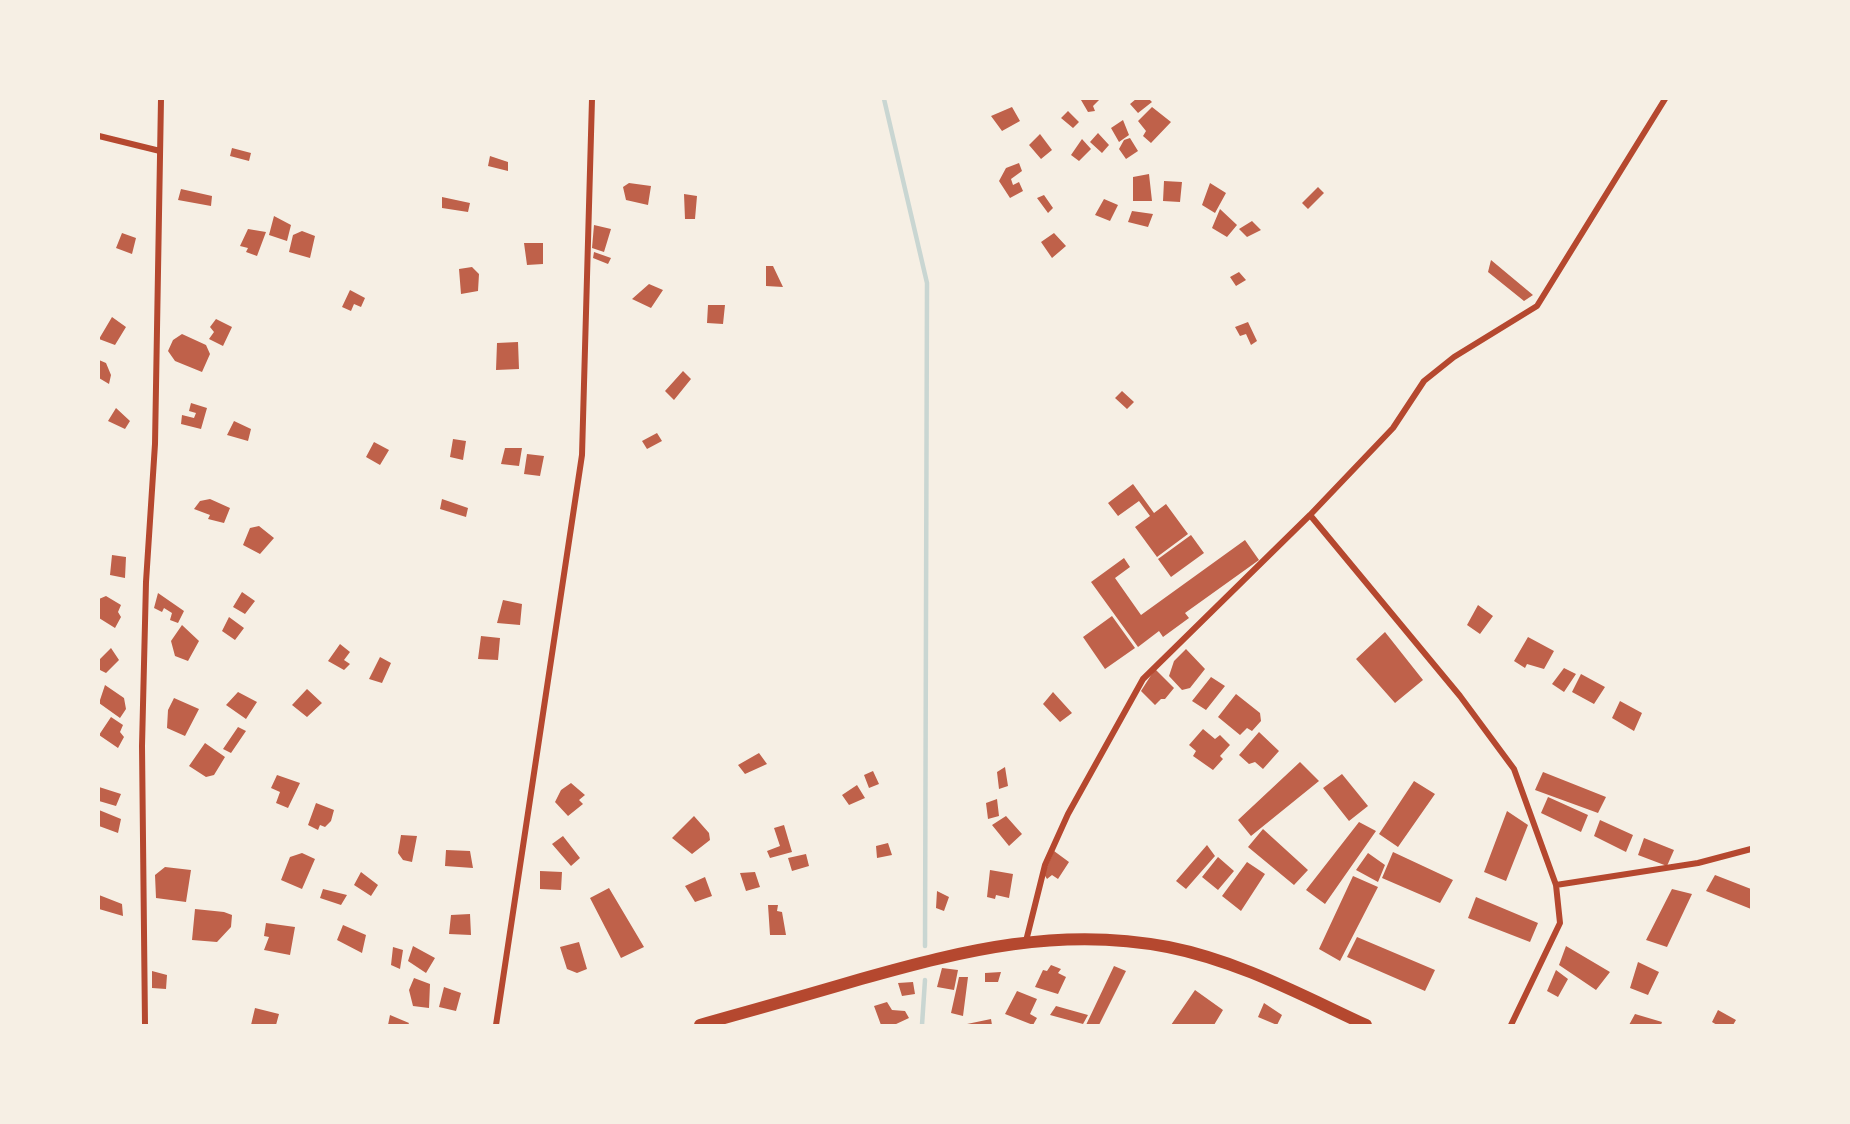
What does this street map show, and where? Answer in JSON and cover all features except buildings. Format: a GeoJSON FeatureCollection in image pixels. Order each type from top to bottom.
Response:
{"type":"FeatureCollection","features":[{"type":"Feature","properties":{"kind":"main road"},"geometry":{"type":"LineString","coordinates":[[700,1025],[947,955],[1026,941],[1120,939],[1170,947],[1270,979],[1366,1025]]}},
{"type":"Feature","properties":{"kind":"street"},"geometry":{"type":"LineString","coordinates":[[146,1025],[142,734],[146,582],[155,444],[161,99]]}},
{"type":"Feature","properties":{"kind":"street"},"geometry":{"type":"LineString","coordinates":[[496,1025],[582,455],[592,99]]}},
{"type":"Feature","properties":{"kind":"street"},"geometry":{"type":"LineString","coordinates":[[1026,941],[1045,865],[1068,814],[1143,679],[1311,515],[1392,428],[1424,381],[1454,357],[1537,306],[1665,99]]}},
{"type":"Feature","properties":{"kind":"street"},"geometry":{"type":"LineString","coordinates":[[99,136],[160,151]]}},
{"type":"Feature","properties":{"kind":"street"},"geometry":{"type":"LineString","coordinates":[[1311,515],[1460,696],[1514,769],[1556,885],[1560,923],[1511,1025]]}},
{"type":"Feature","properties":{"kind":"street"},"geometry":{"type":"LineString","coordinates":[[1556,885],[1698,863],[1751,849]]}},
{"type":"Feature","properties":{"kind":"waterway"},"geometry":{"type":"LineString","coordinates":[[884,99],[927,283],[925,946]]}},
{"type":"Feature","properties":{"kind":"waterway"},"geometry":{"type":"LineString","coordinates":[[922,1025],[925,980]]}}]}
